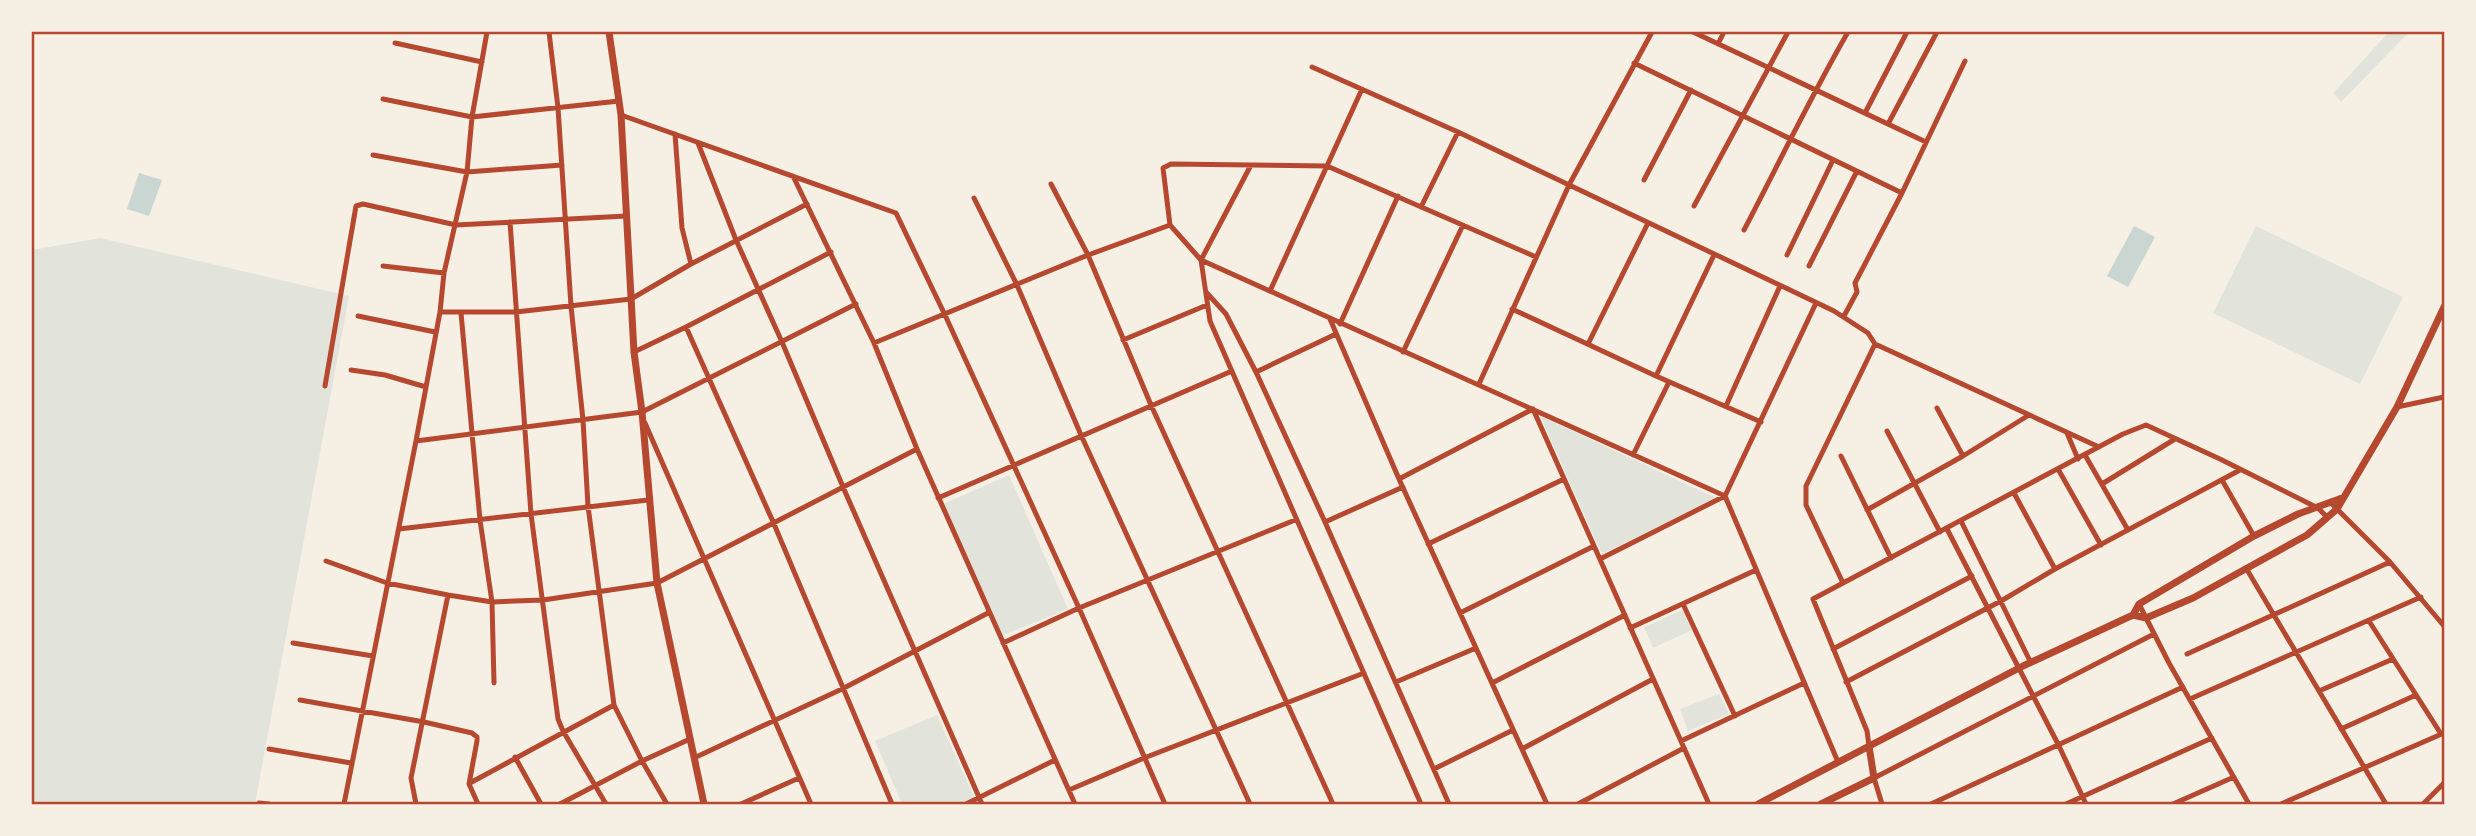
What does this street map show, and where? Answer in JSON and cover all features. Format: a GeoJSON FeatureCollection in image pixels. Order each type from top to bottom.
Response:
{"type":"FeatureCollection","features":[{"type":"Feature","properties":{"kind":"street"},"geometry":{"type":"LineString","coordinates":[[344,804],[416,441],[440,312],[444,273],[467,172],[472,117],[487,32]]}},
{"type":"Feature","properties":{"kind":"street"},"geometry":{"type":"LineString","coordinates":[[549,32],[558,108],[588,506],[614,705],[667,804]]}},
{"type":"Feature","properties":{"kind":"street"},"geometry":{"type":"LineString","coordinates":[[609,32],[621,115],[634,352],[657,583],[704,804]]}},
{"type":"Feature","properties":{"kind":"street"},"geometry":{"type":"LineString","coordinates":[[1479,384],[1569,185],[1651,32]]}},
{"type":"Feature","properties":{"kind":"street"},"geometry":{"type":"LineString","coordinates":[[1693,32],[1926,142]]}},
{"type":"Feature","properties":{"kind":"street"},"geometry":{"type":"LineString","coordinates":[[1718,44],[1724,32]]}},
{"type":"Feature","properties":{"kind":"street"},"geometry":{"type":"LineString","coordinates":[[1694,206],[1788,32]]}},
{"type":"Feature","properties":{"kind":"street"},"geometry":{"type":"LineString","coordinates":[[1744,230],[1792,139],[1814,90],[1848,32]]}},
{"type":"Feature","properties":{"kind":"street"},"geometry":{"type":"LineString","coordinates":[[1865,114],[1907,32]]}},
{"type":"Feature","properties":{"kind":"street"},"geometry":{"type":"LineString","coordinates":[[1888,124],[1937,32]]}},
{"type":"Feature","properties":{"kind":"street"},"geometry":{"type":"LineString","coordinates":[[395,43],[482,62]]}},
{"type":"Feature","properties":{"kind":"street"},"geometry":{"type":"LineString","coordinates":[[1844,316],[1857,292],[1855,283],[1902,193],[1965,61]]}},
{"type":"Feature","properties":{"kind":"street"},"geometry":{"type":"LineString","coordinates":[[1634,63],[1902,193]]}},
{"type":"Feature","properties":{"kind":"street"},"geometry":{"type":"LineString","coordinates":[[1312,67],[1458,132],[1844,316],[1868,333],[1875,344],[2099,447]]}},
{"type":"Feature","properties":{"kind":"street"},"geometry":{"type":"LineString","coordinates":[[1270,291],[1362,89]]}},
{"type":"Feature","properties":{"kind":"street"},"geometry":{"type":"LineString","coordinates":[[1644,180],[1691,90]]}},
{"type":"Feature","properties":{"kind":"street"},"geometry":{"type":"LineString","coordinates":[[383,99],[472,117],[619,101]]}},
{"type":"Feature","properties":{"kind":"street"},"geometry":{"type":"LineString","coordinates":[[621,115],[897,214],[1079,608],[1166,804]]}},
{"type":"Feature","properties":{"kind":"street"},"geometry":{"type":"LineString","coordinates":[[1420,206],[1458,132]]}},
{"type":"Feature","properties":{"kind":"street"},"geometry":{"type":"LineString","coordinates":[[674,134],[682,228],[691,264]]}},
{"type":"Feature","properties":{"kind":"street"},"geometry":{"type":"LineString","coordinates":[[698,143],[736,240],[980,801]]}},
{"type":"Feature","properties":{"kind":"street"},"geometry":{"type":"LineString","coordinates":[[373,155],[467,172],[562,165]]}},
{"type":"Feature","properties":{"kind":"street"},"geometry":{"type":"LineString","coordinates":[[1787,255],[1833,160]]}},
{"type":"Feature","properties":{"kind":"street"},"geometry":{"type":"LineString","coordinates":[[1536,257],[1327,166],[1171,164],[1163,168],[1170,225],[1201,260],[1725,496],[1838,762]]}},
{"type":"Feature","properties":{"kind":"street"},"geometry":{"type":"LineString","coordinates":[[1251,165],[1201,260],[1203,290],[1210,321],[1421,804]]}},
{"type":"Feature","properties":{"kind":"street"},"geometry":{"type":"LineString","coordinates":[[1810,266],[1857,171]]}},
{"type":"Feature","properties":{"kind":"street"},"geometry":{"type":"LineString","coordinates":[[793,176],[874,343],[988,613],[1075,804]]}},
{"type":"Feature","properties":{"kind":"street"},"geometry":{"type":"LineString","coordinates":[[1051,184],[1088,255],[1150,405],[1333,804]]}},
{"type":"Feature","properties":{"kind":"street"},"geometry":{"type":"LineString","coordinates":[[1340,324],[1398,197]]}},
{"type":"Feature","properties":{"kind":"street"},"geometry":{"type":"LineString","coordinates":[[974,198],[1017,285],[1081,435],[1250,804]]}},
{"type":"Feature","properties":{"kind":"street"},"geometry":{"type":"LineString","coordinates":[[325,386],[355,206],[363,204],[456,225],[626,216]]}},
{"type":"Feature","properties":{"kind":"street"},"geometry":{"type":"LineString","coordinates":[[440,312],[516,312],[631,299],[691,264],[807,204]]}},
{"type":"Feature","properties":{"kind":"street"},"geometry":{"type":"LineString","coordinates":[[510,222],[531,514],[558,719],[606,804]]}},
{"type":"Feature","properties":{"kind":"street"},"geometry":{"type":"LineString","coordinates":[[1588,344],[1648,223]]}},
{"type":"Feature","properties":{"kind":"street"},"geometry":{"type":"LineString","coordinates":[[874,343],[1088,255],[1170,225]]}},
{"type":"Feature","properties":{"kind":"street"},"geometry":{"type":"LineString","coordinates":[[1403,352],[1463,225]]}},
{"type":"Feature","properties":{"kind":"street"},"geometry":{"type":"LineString","coordinates":[[634,352],[831,252]]}},
{"type":"Feature","properties":{"kind":"street"},"geometry":{"type":"LineString","coordinates":[[1656,376],[1714,255]]}},
{"type":"Feature","properties":{"kind":"street"},"geometry":{"type":"LineString","coordinates":[[383,267],[444,273]]}},
{"type":"Feature","properties":{"kind":"street"},"geometry":{"type":"LineString","coordinates":[[1726,406],[1780,286]]}},
{"type":"Feature","properties":{"kind":"street"},"geometry":{"type":"LineString","coordinates":[[1203,290],[1226,314],[1256,372],[1449,804]]}},
{"type":"Feature","properties":{"kind":"street"},"geometry":{"type":"LineString","coordinates":[[1600,559],[1725,496],[1816,303]]}},
{"type":"Feature","properties":{"kind":"street"},"geometry":{"type":"LineString","coordinates":[[416,441],[642,414],[856,304]]}},
{"type":"Feature","properties":{"kind":"street"},"geometry":{"type":"LineString","coordinates":[[1123,340],[1207,305]]}},
{"type":"Feature","properties":{"kind":"street"},"geometry":{"type":"LineString","coordinates":[[2133,615],[2146,618],[2193,598],[2306,535],[2327,517],[2342,498],[2397,407],[2445,307]]}},
{"type":"Feature","properties":{"kind":"street"},"geometry":{"type":"LineString","coordinates":[[1512,309],[1761,422]]}},
{"type":"Feature","properties":{"kind":"street"},"geometry":{"type":"LineString","coordinates":[[461,313],[480,520],[492,602],[494,683]]}},
{"type":"Feature","properties":{"kind":"street"},"geometry":{"type":"LineString","coordinates":[[358,316],[435,332]]}},
{"type":"Feature","properties":{"kind":"street"},"geometry":{"type":"LineString","coordinates":[[1330,319],[1428,544],[1547,804]]}},
{"type":"Feature","properties":{"kind":"street"},"geometry":{"type":"LineString","coordinates":[[686,327],[774,524],[892,804]]}},
{"type":"Feature","properties":{"kind":"street"},"geometry":{"type":"LineString","coordinates":[[1256,372],[1336,334]]}},
{"type":"Feature","properties":{"kind":"street"},"geometry":{"type":"LineString","coordinates":[[1843,583],[1807,505],[1806,486],[1875,344]]}},
{"type":"Feature","properties":{"kind":"street"},"geometry":{"type":"LineString","coordinates":[[351,370],[426,387]]}},
{"type":"Feature","properties":{"kind":"street"},"geometry":{"type":"LineString","coordinates":[[938,498],[1231,371]]}},
{"type":"Feature","properties":{"kind":"street"},"geometry":{"type":"LineString","coordinates":[[1633,454],[1669,382]]}},
{"type":"Feature","properties":{"kind":"street"},"geometry":{"type":"LineString","coordinates":[[2397,407],[2445,397]]}},
{"type":"Feature","properties":{"kind":"street"},"geometry":{"type":"LineString","coordinates":[[1937,408],[1963,456]]}},
{"type":"Feature","properties":{"kind":"street"},"geometry":{"type":"LineString","coordinates":[[1399,479],[1533,409]]}},
{"type":"Feature","properties":{"kind":"street"},"geometry":{"type":"LineString","coordinates":[[1533,409],[1709,804]]}},
{"type":"Feature","properties":{"kind":"street"},"geometry":{"type":"LineString","coordinates":[[642,414],[811,804]]}},
{"type":"Feature","properties":{"kind":"street"},"geometry":{"type":"LineString","coordinates":[[1867,510],[2029,415]]}},
{"type":"Feature","properties":{"kind":"street"},"geometry":{"type":"LineString","coordinates":[[1882,804],[1874,778],[1867,731],[1814,599],[2134,428],[2146,425],[2318,508],[2327,517]]}},
{"type":"Feature","properties":{"kind":"street"},"geometry":{"type":"LineString","coordinates":[[1887,431],[1940,532]]}},
{"type":"Feature","properties":{"kind":"street"},"geometry":{"type":"LineString","coordinates":[[2067,433],[2078,459]]}},
{"type":"Feature","properties":{"kind":"street"},"geometry":{"type":"LineString","coordinates":[[2102,484],[2175,439]]}},
{"type":"Feature","properties":{"kind":"street"},"geometry":{"type":"LineString","coordinates":[[326,561],[387,583],[492,602],[543,600],[657,583],[917,449]]}},
{"type":"Feature","properties":{"kind":"street"},"geometry":{"type":"LineString","coordinates":[[2085,455],[2128,530]]}},
{"type":"Feature","properties":{"kind":"street"},"geometry":{"type":"LineString","coordinates":[[1841,456],[1891,558]]}},
{"type":"Feature","properties":{"kind":"street"},"geometry":{"type":"LineString","coordinates":[[2058,470],[2101,545]]}},
{"type":"Feature","properties":{"kind":"street"},"geometry":{"type":"LineString","coordinates":[[1846,682],[2001,601],[2055,569],[2240,470]]}},
{"type":"Feature","properties":{"kind":"street"},"geometry":{"type":"LineString","coordinates":[[1428,544],[1564,479]]}},
{"type":"Feature","properties":{"kind":"street"},"geometry":{"type":"LineString","coordinates":[[2222,480],[2255,536]]}},
{"type":"Feature","properties":{"kind":"street"},"geometry":{"type":"LineString","coordinates":[[1325,522],[1403,487]]}},
{"type":"Feature","properties":{"kind":"street"},"geometry":{"type":"LineString","coordinates":[[2014,493],[2055,569]]}},
{"type":"Feature","properties":{"kind":"street"},"geometry":{"type":"LineString","coordinates":[[399,529],[649,500]]}},
{"type":"Feature","properties":{"kind":"street"},"geometry":{"type":"LineString","coordinates":[[1758,804],[2019,669],[2133,615],[2139,604],[2255,536],[2298,514],[2334,506]]}},
{"type":"Feature","properties":{"kind":"street"},"geometry":{"type":"LineString","coordinates":[[2334,506],[2390,562],[2445,626]]}},
{"type":"Feature","properties":{"kind":"street"},"geometry":{"type":"LineString","coordinates":[[1003,643],[1079,608],[1295,520]]}},
{"type":"Feature","properties":{"kind":"street"},"geometry":{"type":"LineString","coordinates":[[1961,521],[2031,663]]}},
{"type":"Feature","properties":{"kind":"street"},"geometry":{"type":"LineString","coordinates":[[1947,528],[2059,746],[2085,804]]}},
{"type":"Feature","properties":{"kind":"street"},"geometry":{"type":"LineString","coordinates":[[1460,613],[1594,546]]}},
{"type":"Feature","properties":{"kind":"street"},"geometry":{"type":"LineString","coordinates":[[2187,654],[2390,562]]}},
{"type":"Feature","properties":{"kind":"street"},"geometry":{"type":"LineString","coordinates":[[2246,568],[2386,804]]}},
{"type":"Feature","properties":{"kind":"street"},"geometry":{"type":"LineString","coordinates":[[1630,628],[1756,570]]}},
{"type":"Feature","properties":{"kind":"street"},"geometry":{"type":"LineString","coordinates":[[1833,649],[1972,576]]}},
{"type":"Feature","properties":{"kind":"street"},"geometry":{"type":"LineString","coordinates":[[415,804],[411,778],[448,595]]}},
{"type":"Feature","properties":{"kind":"street"},"geometry":{"type":"LineString","coordinates":[[2190,699],[2421,597]]}},
{"type":"Feature","properties":{"kind":"street"},"geometry":{"type":"LineString","coordinates":[[1683,604],[1735,716]]}},
{"type":"Feature","properties":{"kind":"street"},"geometry":{"type":"LineString","coordinates":[[2139,604],[2249,804]]}},
{"type":"Feature","properties":{"kind":"street"},"geometry":{"type":"LineString","coordinates":[[694,758],[842,689],[988,613]]}},
{"type":"Feature","properties":{"kind":"street"},"geometry":{"type":"LineString","coordinates":[[1492,683],[1625,615]]}},
{"type":"Feature","properties":{"kind":"street"},"geometry":{"type":"LineString","coordinates":[[2281,804],[2443,734],[2370,621]]}},
{"type":"Feature","properties":{"kind":"street"},"geometry":{"type":"LineString","coordinates":[[1821,804],[2154,634]]}},
{"type":"Feature","properties":{"kind":"street"},"geometry":{"type":"LineString","coordinates":[[293,643],[373,656]]}},
{"type":"Feature","properties":{"kind":"street"},"geometry":{"type":"LineString","coordinates":[[1396,682],[1476,648]]}},
{"type":"Feature","properties":{"kind":"street"},"geometry":{"type":"LineString","coordinates":[[2319,691],[2393,659]]}},
{"type":"Feature","properties":{"kind":"street"},"geometry":{"type":"LineString","coordinates":[[1069,790],[1364,673]]}},
{"type":"Feature","properties":{"kind":"street"},"geometry":{"type":"LineString","coordinates":[[1522,749],[1653,679]]}},
{"type":"Feature","properties":{"kind":"street"},"geometry":{"type":"LineString","coordinates":[[1681,741],[1804,683]]}},
{"type":"Feature","properties":{"kind":"street"},"geometry":{"type":"LineString","coordinates":[[1931,804],[2183,687]]}},
{"type":"Feature","properties":{"kind":"street"},"geometry":{"type":"LineString","coordinates":[[2341,729],[2416,695]]}},
{"type":"Feature","properties":{"kind":"street"},"geometry":{"type":"LineString","coordinates":[[300,699],[472,733],[477,741],[469,784],[478,804]]}},
{"type":"Feature","properties":{"kind":"street"},"geometry":{"type":"LineString","coordinates":[[469,784],[614,705]]}},
{"type":"Feature","properties":{"kind":"street"},"geometry":{"type":"LineString","coordinates":[[1434,769],[1513,730]]}},
{"type":"Feature","properties":{"kind":"street"},"geometry":{"type":"LineString","coordinates":[[2066,804],[2212,738]]}},
{"type":"Feature","properties":{"kind":"street"},"geometry":{"type":"LineString","coordinates":[[560,804],[690,739]]}},
{"type":"Feature","properties":{"kind":"street"},"geometry":{"type":"LineString","coordinates":[[1578,804],[1684,748]]}},
{"type":"Feature","properties":{"kind":"street"},"geometry":{"type":"LineString","coordinates":[[269,749],[351,764]]}},
{"type":"Feature","properties":{"kind":"street"},"geometry":{"type":"LineString","coordinates":[[515,757],[541,804]]}},
{"type":"Feature","properties":{"kind":"street"},"geometry":{"type":"LineString","coordinates":[[966,804],[980,801],[1055,761]]}},
{"type":"Feature","properties":{"kind":"street"},"geometry":{"type":"LineString","coordinates":[[2173,804],[2234,777]]}},
{"type":"Feature","properties":{"kind":"street"},"geometry":{"type":"LineString","coordinates":[[741,804],[799,778]]}},
{"type":"Feature","properties":{"kind":"street"},"geometry":{"type":"LineString","coordinates":[[2423,804],[2445,783]]}},
{"type":"Feature","properties":{"kind":"street"},"geometry":{"type":"LineString","coordinates":[[345,796],[350,804]]}},
{"type":"Feature","properties":{"kind":"street"},"geometry":{"type":"LineString","coordinates":[[259,803],[269,804]]}},
{"type":"Feature","properties":{"kind":"shaded area"},"geometry":{"type":"Polygon","coordinates":[[[2389,32],[2409,32],[2341,102],[2333,93],[2389,32]]]}},
{"type":"Feature","properties":{"kind":"shaded area"},"geometry":{"type":"Polygon","coordinates":[[[139,173],[162,180],[149,216],[127,209],[139,173]]]}},
{"type":"Feature","properties":{"kind":"shaded area"},"geometry":{"type":"Polygon","coordinates":[[[2134,226],[2155,237],[2128,287],[2107,276],[2134,226]]]}},
{"type":"Feature","properties":{"kind":"shaded area"},"geometry":{"type":"Polygon","coordinates":[[[2256,226],[2403,297],[2360,384],[2213,313],[2256,226]]]}},
{"type":"Feature","properties":{"kind":"shaded area"},"geometry":{"type":"Polygon","coordinates":[[[100,238],[349,296],[255,804],[32,804],[32,250],[100,238]]]}},
{"type":"Feature","properties":{"kind":"shaded area"},"geometry":{"type":"Polygon","coordinates":[[[1540,416],[1716,498],[1602,554],[1540,416]]]}},
{"type":"Feature","properties":{"kind":"shaded area"},"geometry":{"type":"Polygon","coordinates":[[[1009,475],[1068,609],[1001,636],[943,504],[1009,475]]]}},
{"type":"Feature","properties":{"kind":"shaded area"},"geometry":{"type":"Polygon","coordinates":[[[1682,610],[1692,630],[1653,648],[1644,627],[1682,610]]]}},
{"type":"Feature","properties":{"kind":"shaded area"},"geometry":{"type":"Polygon","coordinates":[[[1719,694],[1729,714],[1688,731],[1680,709],[1719,694]]]}},
{"type":"Feature","properties":{"kind":"shaded area"},"geometry":{"type":"Polygon","coordinates":[[[937,715],[974,797],[959,804],[902,804],[875,741],[937,715]]]}}]}
